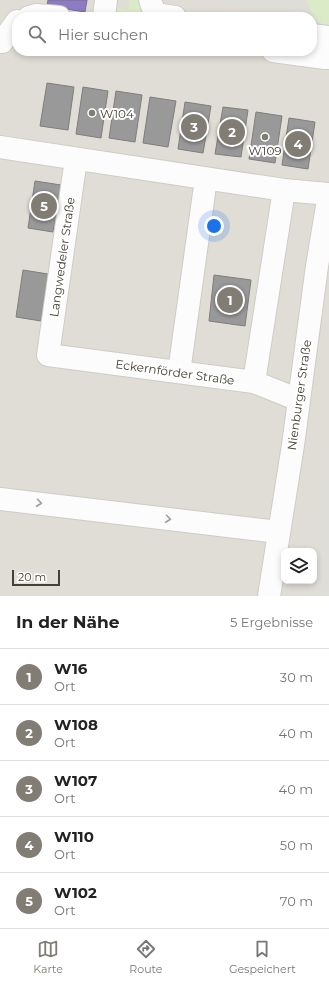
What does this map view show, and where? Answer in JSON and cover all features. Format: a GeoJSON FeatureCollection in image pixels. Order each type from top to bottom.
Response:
{"type":"FeatureCollection","features":[{"type":"Feature","properties":{"kind":"lane"},"geometry":{"type":"LineString","coordinates":[[105,12],[106,0]]}},
{"type":"Feature","properties":{"kind":"lane"},"geometry":{"type":"LineString","coordinates":[[6,40],[12,30]]}},
{"type":"Feature","properties":{"kind":"lane"},"geometry":{"type":"LineString","coordinates":[[317,36],[329,38]]}},
{"type":"Feature","properties":{"kind":"lane"},"geometry":{"type":"LineString","coordinates":[[310,56],[329,58]]}},
{"type":"Feature","properties":{"kind":"lane"},"geometry":{"type":"LineString","coordinates":[[0,148],[284,190],[329,194]]}},
{"type":"Feature","properties":{"kind":"lane","name":"Langwedeler Straße"},"geometry":{"type":"LineString","coordinates":[[48,355],[76,159]]}},
{"type":"Feature","properties":{"kind":"lane"},"geometry":{"type":"LineString","coordinates":[[179,372],[206,179]]}},
{"type":"Feature","properties":{"kind":"lane"},"geometry":{"type":"LineString","coordinates":[[254,382],[284,190]]}},
{"type":"Feature","properties":{"kind":"lane","name":"Nienburger Straße"},"geometry":{"type":"LineString","coordinates":[[269,596],[299,400],[317,266],[329,194]]}},
{"type":"Feature","properties":{"kind":"lane","name":"Eckernförder Straße"},"geometry":{"type":"LineString","coordinates":[[48,355],[254,382],[299,400]]}},
{"type":"Feature","properties":{"kind":"lane"},"geometry":{"type":"LineString","coordinates":[[0,498],[278,532]]}},
{"type":"Feature","properties":{"kind":"shaded area"},"geometry":{"type":"Polygon","coordinates":[[[0,0],[329,0],[329,596],[0,596],[0,0]]]}},
{"type":"Feature","properties":{"kind":"shaded area"},"geometry":{"type":"Polygon","coordinates":[[[116,0],[129,0],[128,9],[115,7],[116,0]]]}},
{"type":"Feature","properties":{"kind":"shaded area"},"geometry":{"type":"Polygon","coordinates":[[[204,0],[306,0],[311,12],[297,12],[204,0]]]}},
{"type":"Feature","properties":{"kind":"shaded area"},"geometry":{"type":"Polygon","coordinates":[[[329,448],[329,596],[306,596],[308,584],[317,584],[317,548],[313,548],[329,448]]]}},
{"type":"Feature","properties":{"kind":"green space"},"geometry":{"type":"Polygon","coordinates":[[[129,0],[139,0],[142,12],[116,12],[115,7],[128,9],[129,0]]]}},
{"type":"Feature","properties":{"kind":"green space"},"geometry":{"type":"Polygon","coordinates":[[[306,0],[329,0],[329,26],[321,25],[317,20],[317,12],[311,12],[306,0]]]}},
{"type":"Feature","properties":{"kind":"building: Büros"},"geometry":{"type":"Polygon","coordinates":[[[48,0],[87,0],[85,12],[47,6],[48,0]]]}},
{"type":"Feature","properties":{"kind":"building: Industrie"},"geometry":{"type":"Polygon","coordinates":[[[47,83],[74,87],[68,130],[40,126],[47,83]]]}},
{"type":"Feature","properties":{"kind":"building: Industrie","name":"W104"},"geometry":{"type":"Polygon","coordinates":[[[83,87],[108,91],[101,138],[76,134],[83,87]]]}},
{"type":"Feature","properties":{"kind":"building: Industrie"},"geometry":{"type":"Polygon","coordinates":[[[116,91],[142,95],[135,142],[109,138],[116,91]]]}},
{"type":"Feature","properties":{"kind":"building: Industrie"},"geometry":{"type":"Polygon","coordinates":[[[150,97],[176,101],[168,147],[143,143],[150,97]]]}},
{"type":"Feature","properties":{"kind":"building: Industrie"},"geometry":{"type":"Polygon","coordinates":[[[185,102],[211,106],[203,153],[178,149],[185,102]]]}},
{"type":"Feature","properties":{"kind":"building: Industrie"},"geometry":{"type":"Polygon","coordinates":[[[223,107],[248,110],[241,157],[215,154],[223,107]]]}},
{"type":"Feature","properties":{"kind":"building: Industrie","name":"W109"},"geometry":{"type":"Polygon","coordinates":[[[256,112],[282,116],[275,163],[249,159],[256,112]]]}},
{"type":"Feature","properties":{"kind":"building: Industrie"},"geometry":{"type":"Polygon","coordinates":[[[289,118],[315,122],[308,169],[282,165],[289,118]]]}},
{"type":"Feature","properties":{"kind":"building: Industrie"},"geometry":{"type":"Polygon","coordinates":[[[35,181],[61,185],[53,232],[28,228],[35,181]]]}},
{"type":"Feature","properties":{"kind":"building: Industrie"},"geometry":{"type":"Polygon","coordinates":[[[23,270],[48,274],[41,321],[16,317],[23,270]]]}},
{"type":"Feature","properties":{"kind":"building: Industrie"},"geometry":{"type":"Polygon","coordinates":[[[214,275],[251,280],[245,326],[209,321],[214,275]]]}},
{"type":"Feature","properties":{"kind":"place","name":"W104"},"geometry":{"type":"Point","coordinates":[92,113]}},
{"type":"Feature","properties":{"kind":"place","name":"W107"},"geometry":{"type":"Point","coordinates":[194,127]}},
{"type":"Feature","properties":{"kind":"place","name":"W108"},"geometry":{"type":"Point","coordinates":[232,132]}},
{"type":"Feature","properties":{"kind":"place","name":"W109"},"geometry":{"type":"Point","coordinates":[265,137]}},
{"type":"Feature","properties":{"kind":"place","name":"W110"},"geometry":{"type":"Point","coordinates":[298,144]}},
{"type":"Feature","properties":{"kind":"place","name":"W102"},"geometry":{"type":"Point","coordinates":[44,206]}},
{"type":"Feature","properties":{"kind":"place","name":"W16"},"geometry":{"type":"Point","coordinates":[230,300]}}]}
